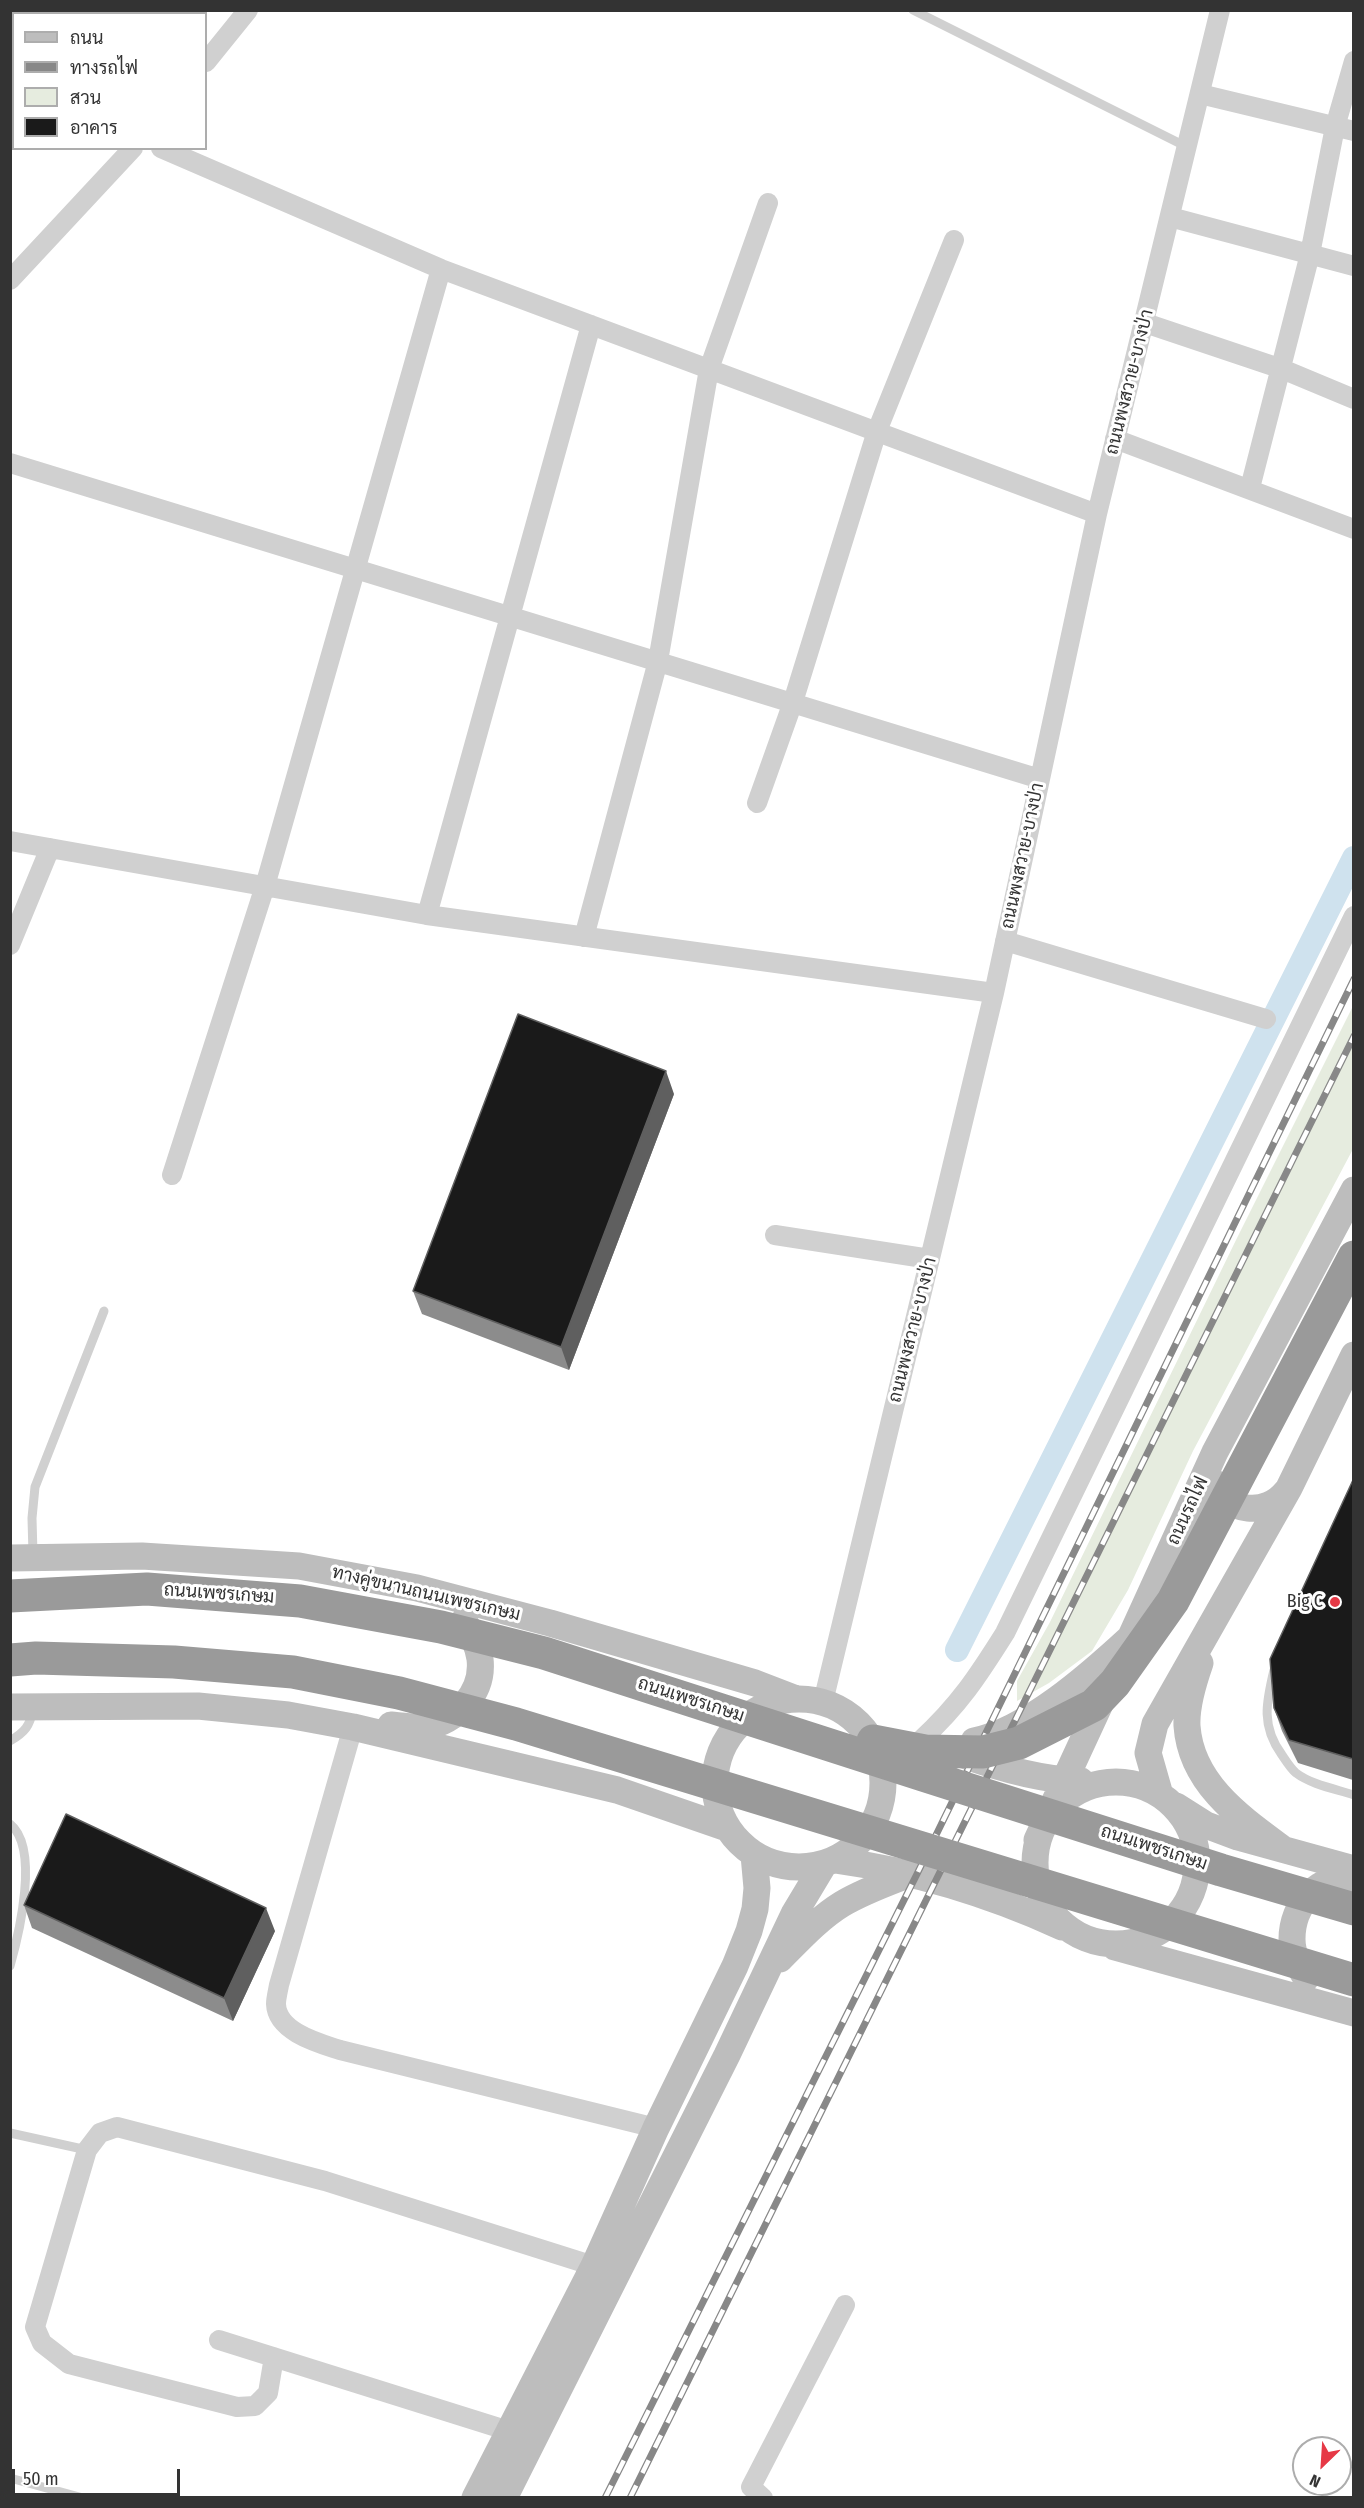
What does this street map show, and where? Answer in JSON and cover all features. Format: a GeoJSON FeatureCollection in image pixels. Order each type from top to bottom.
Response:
{"type":"FeatureCollection","features":[{"type":"Feature","properties":{"kind":"highway"},"geometry":{"type":"LineString","coordinates":[[544,1653],[855,1738],[925,1751],[983,1752],[1020,1743],[1063,1723],[1094,1705],[1115,1683],[1173,1601],[1353,1257]]}},
{"type":"Feature","properties":{"kind":"highway","name":"ถนนเพชรเกษม"},"geometry":{"type":"LineString","coordinates":[[10,1596],[147,1589],[300,1601],[441,1627],[544,1653],[1221,1870],[1353,1909]]}},
{"type":"Feature","properties":{"kind":"highway"},"geometry":{"type":"LineString","coordinates":[[10,1660],[36,1658],[174,1662],[282,1671],[399,1693],[516,1724],[1353,1980]]}},
{"type":"Feature","properties":{"kind":"main road","name":"ถนนรถไฟ"},"geometry":{"type":"LineString","coordinates":[[1037,1840],[1215,1452],[1353,1190]]}},
{"type":"Feature","properties":{"kind":"main road"},"geometry":{"type":"LineString","coordinates":[[1115,1782],[1089,1786],[1066,1798],[1048,1816],[1037,1840],[1034,1866],[1039,1891],[1052,1914],[1083,1937],[1122,1945],[1148,1938],[1171,1924],[1187,1903],[1196,1878],[1197,1851],[1188,1826],[1166,1799],[1148,1753],[1155,1724],[1288,1488],[1342,1387],[1353,1355]]}},
{"type":"Feature","properties":{"kind":"main road"},"geometry":{"type":"LineString","coordinates":[[1215,1452],[1212,1464],[1215,1482],[1224,1497],[1234,1505],[1246,1509],[1271,1505],[1288,1488]]}},
{"type":"Feature","properties":{"kind":"main road","name":"ทางคู่ขนานถนนเพชรเกษม"},"geometry":{"type":"LineString","coordinates":[[22,1557],[142,1556],[299,1566],[417,1588],[550,1623],[755,1683],[794,1698]]}},
{"type":"Feature","properties":{"kind":"main road"},"geometry":{"type":"LineString","coordinates":[[22,1707],[198,1706],[422,1727],[440,1723],[457,1713],[470,1698],[478,1681],[480,1660],[475,1639],[464,1621],[447,1608],[299,1566]]}},
{"type":"Feature","properties":{"kind":"main road"},"geometry":{"type":"LineString","coordinates":[[1212,1622],[1188,1708],[1187,1727],[1193,1751],[1199,1769],[1218,1796],[1237,1815],[1283,1849]]}},
{"type":"Feature","properties":{"kind":"main road"},"geometry":{"type":"LineString","coordinates":[[930,1743],[982,1739],[1011,1728],[1090,1674],[1130,1638]]}},
{"type":"Feature","properties":{"kind":"main road"},"geometry":{"type":"LineString","coordinates":[[1115,1782],[1065,1780],[992,1766],[847,1714],[824,1702],[794,1698],[765,1704],[741,1720],[723,1743],[714,1772],[716,1801],[727,1828],[735,1839],[754,1855],[776,1864],[800,1868],[829,1862],[872,1865],[934,1879],[1018,1907],[1083,1937],[1353,2011]]}},
{"type":"Feature","properties":{"kind":"main road"},"geometry":{"type":"LineString","coordinates":[[504,2498],[770,1968],[794,1914],[829,1862],[856,1845],[872,1826],[881,1803],[883,1778],[878,1753],[866,1731],[847,1714]]}},
{"type":"Feature","properties":{"kind":"main road"},"geometry":{"type":"LineString","coordinates":[[288,1715],[353,1727],[617,1790],[727,1828]]}},
{"type":"Feature","properties":{"kind":"main road","name":"ถนนเพชรเกษม"},"geometry":{"type":"LineString","coordinates":[[1115,1782],[1139,1785],[1166,1799],[1206,1825],[1353,1869]]}},
{"type":"Feature","properties":{"kind":"main road"},"geometry":{"type":"LineString","coordinates":[[475,2498],[594,2266],[656,2128],[735,1966],[755,1909],[757,1888],[754,1855]]}},
{"type":"Feature","properties":{"kind":"main road"},"geometry":{"type":"LineString","coordinates":[[770,1968],[821,1919],[841,1904],[872,1888],[910,1874]]}},
{"type":"Feature","properties":{"kind":"main road"},"geometry":{"type":"LineString","coordinates":[[1353,1879],[1323,1882],[1307,1897],[1296,1916],[1292,1939],[1296,1962],[1308,1982],[1325,1998],[1353,2011]]}},
{"type":"Feature","properties":{"kind":"street"},"geometry":{"type":"LineString","coordinates":[[207,61],[248,10]]}},
{"type":"Feature","properties":{"kind":"street","name":"ถนนพงสวาย-บางป่า"},"geometry":{"type":"LineString","coordinates":[[824,1702],[994,993],[1097,513],[1220,10]]}},
{"type":"Feature","properties":{"kind":"street"},"geometry":{"type":"LineString","coordinates":[[1250,488],[1344,129],[1353,61]]}},
{"type":"Feature","properties":{"kind":"street"},"geometry":{"type":"LineString","coordinates":[[1200,94],[1344,129]]}},
{"type":"Feature","properties":{"kind":"street"},"geometry":{"type":"LineString","coordinates":[[10,280],[131,150]]}},
{"type":"Feature","properties":{"kind":"street"},"geometry":{"type":"LineString","coordinates":[[166,150],[441,269],[1097,513]]}},
{"type":"Feature","properties":{"kind":"street"},"geometry":{"type":"LineString","coordinates":[[584,936],[658,660],[710,369],[768,203]]}},
{"type":"Feature","properties":{"kind":"street"},"geometry":{"type":"LineString","coordinates":[[1170,217],[1353,266]]}},
{"type":"Feature","properties":{"kind":"street"},"geometry":{"type":"LineString","coordinates":[[757,804],[793,702],[877,431],[954,240]]}},
{"type":"Feature","properties":{"kind":"street"},"geometry":{"type":"LineString","coordinates":[[172,1175],[265,886],[441,269]]}},
{"type":"Feature","properties":{"kind":"street"},"geometry":{"type":"LineString","coordinates":[[1145,324],[1282,369],[1353,399]]}},
{"type":"Feature","properties":{"kind":"street"},"geometry":{"type":"LineString","coordinates":[[427,915],[591,325]]}},
{"type":"Feature","properties":{"kind":"street"},"geometry":{"type":"LineString","coordinates":[[1115,439],[1250,488],[1353,529]]}},
{"type":"Feature","properties":{"kind":"street"},"geometry":{"type":"LineString","coordinates":[[10,463],[356,567],[1040,779]]}},
{"type":"Feature","properties":{"kind":"street"},"geometry":{"type":"LineString","coordinates":[[10,841],[427,915],[994,993]]}},
{"type":"Feature","properties":{"kind":"street"},"geometry":{"type":"LineString","coordinates":[[10,945],[50,849]]}},
{"type":"Feature","properties":{"kind":"street"},"geometry":{"type":"LineString","coordinates":[[930,1743],[946,1717],[970,1689],[1005,1633],[1353,916]]}},
{"type":"Feature","properties":{"kind":"street"},"geometry":{"type":"LineString","coordinates":[[1005,941],[1266,1019]]}},
{"type":"Feature","properties":{"kind":"street"},"geometry":{"type":"LineString","coordinates":[[775,1235],[930,1259]]}},
{"type":"Feature","properties":{"kind":"street"},"geometry":{"type":"LineString","coordinates":[[353,1727],[279,1985],[276,2004],[283,2022],[294,2030],[340,2050],[656,2128]]}},
{"type":"Feature","properties":{"kind":"street"},"geometry":{"type":"LineString","coordinates":[[274,2357],[268,2392],[255,2406],[237,2408],[69,2364],[42,2343],[35,2327],[87,2150],[100,2133],[117,2127],[325,2181],[594,2266]]}},
{"type":"Feature","properties":{"kind":"street"},"geometry":{"type":"LineString","coordinates":[[762,2498],[751,2487],[845,2305]]}},
{"type":"Feature","properties":{"kind":"street"},"geometry":{"type":"LineString","coordinates":[[219,2340],[509,2431]]}},
{"type":"Feature","properties":{"kind":"lane"},"geometry":{"type":"LineString","coordinates":[[913,10],[1187,147]]}},
{"type":"Feature","properties":{"kind":"lane"},"geometry":{"type":"LineString","coordinates":[[22,1557],[32,1518],[35,1487],[104,1311]]}},
{"type":"Feature","properties":{"kind":"lane"},"geometry":{"type":"LineString","coordinates":[[1279,1658],[1266,1711],[1270,1733],[1276,1747],[1296,1773],[1353,1795]]}},
{"type":"Feature","properties":{"kind":"lane"},"geometry":{"type":"LineString","coordinates":[[10,1741],[24,1733],[30,1722],[22,1707]]}},
{"type":"Feature","properties":{"kind":"lane"},"geometry":{"type":"LineString","coordinates":[[10,1824],[23,1842],[25,1899],[22,1924],[10,1966]]}},
{"type":"Feature","properties":{"kind":"lane"},"geometry":{"type":"LineString","coordinates":[[10,2133],[87,2150]]}},
{"type":"Feature","properties":{"kind":"lane"},"geometry":{"type":"LineString","coordinates":[[10,2478],[82,2498]]}},
{"type":"Feature","properties":{"kind":"green space"},"geometry":{"type":"Polygon","coordinates":[[[1353,1006],[1353,1149],[1193,1451],[1128,1590],[1092,1651],[1049,1683],[1017,1701],[1017,1681],[1050,1622],[1353,1006]]]}},
{"type":"Feature","properties":{"kind":"building"},"geometry":{"type":"Polygon","coordinates":[[[518,1014],[666,1071],[561,1347],[413,1291],[518,1014]]]}},
{"type":"Feature","properties":{"kind":"building","name":"Big C"},"geometry":{"type":"Polygon","coordinates":[[[1353,1480],[1353,1759],[1289,1740],[1274,1708],[1270,1659],[1353,1480]]]}},
{"type":"Feature","properties":{"kind":"building"},"geometry":{"type":"Polygon","coordinates":[[[66,1814],[266,1908],[224,1998],[24,1905],[66,1814]]]}},
{"type":"Feature","properties":{"kind":"waterway"},"geometry":{"type":"LineString","coordinates":[[957,1650],[1354,858]]}},
{"type":"Feature","properties":{"kind":"railway"},"geometry":{"type":"LineString","coordinates":[[605,2498],[916,1876],[1354,979]]}},
{"type":"Feature","properties":{"kind":"railway"},"geometry":{"type":"LineString","coordinates":[[630,2498],[1354,1036]]}},
{"type":"Feature","properties":{"kind":"place","name":"Big C"},"geometry":{"type":"Point","coordinates":[1335,1602]}}]}
